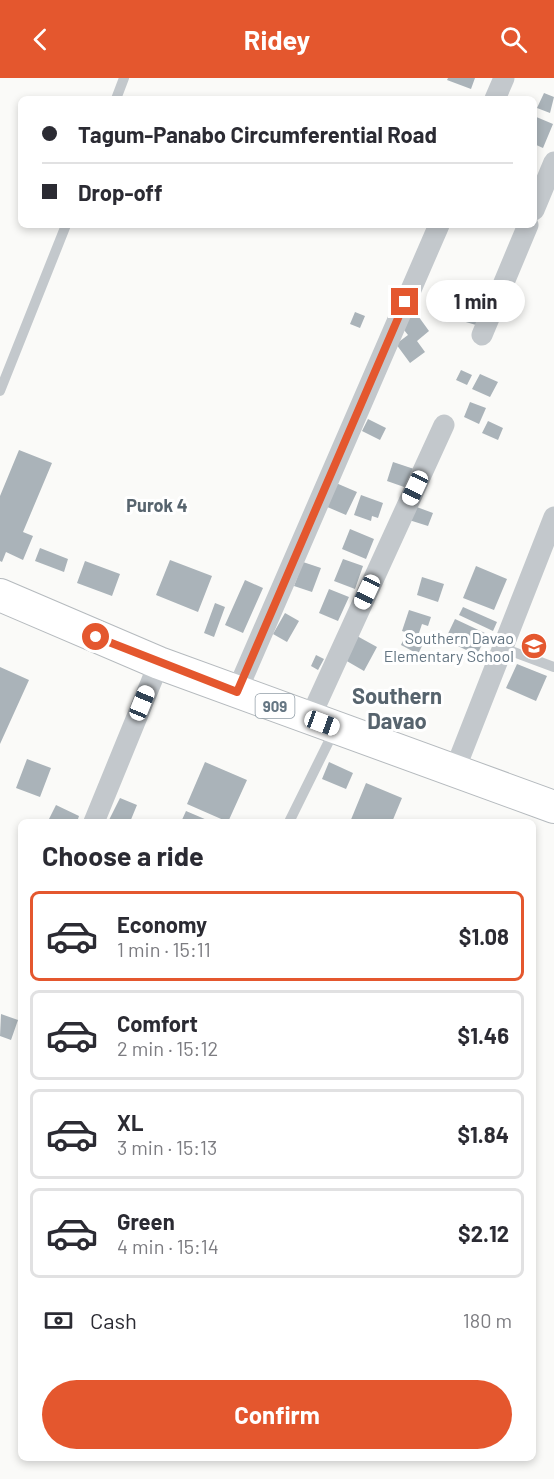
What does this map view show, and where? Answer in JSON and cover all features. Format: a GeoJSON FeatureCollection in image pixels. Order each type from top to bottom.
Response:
{"type":"FeatureCollection","features":[{"type":"Feature","properties":{"kind":"main road","name":"909"},"geometry":{"type":"LineString","coordinates":[[0,595],[159,663],[554,807]]}},
{"type":"Feature","properties":{"kind":"street"},"geometry":{"type":"LineString","coordinates":[[496,96],[504,78]]}},
{"type":"Feature","properties":{"kind":"street"},"geometry":{"type":"LineString","coordinates":[[537,203],[554,162]]}},
{"type":"Feature","properties":{"kind":"street"},"geometry":{"type":"LineString","coordinates":[[237,692],[438,228]]}},
{"type":"Feature","properties":{"kind":"street"},"geometry":{"type":"LineString","coordinates":[[482,335],[527,228]]}},
{"type":"Feature","properties":{"kind":"street"},"geometry":{"type":"LineString","coordinates":[[323,723],[444,425]]}},
{"type":"Feature","properties":{"kind":"street"},"geometry":{"type":"LineString","coordinates":[[454,772],[554,517]]}},
{"type":"Feature","properties":{"kind":"street"},"geometry":{"type":"LineString","coordinates":[[95,819],[159,663]]}},
{"type":"Feature","properties":{"kind":"lane"},"geometry":{"type":"LineString","coordinates":[[117,96],[124,78]]}},
{"type":"Feature","properties":{"kind":"lane"},"geometry":{"type":"LineString","coordinates":[[0,391],[65,228]]}},
{"type":"Feature","properties":{"kind":"lane"},"geometry":{"type":"LineString","coordinates":[[503,648],[554,667]]}},
{"type":"Feature","properties":{"kind":"lane"},"geometry":{"type":"LineString","coordinates":[[290,819],[323,723]]}},
{"type":"Feature","properties":{"kind":"building"},"geometry":{"type":"Polygon","coordinates":[[[448,78],[475,78],[471,89],[447,80],[448,78]]]}},
{"type":"Feature","properties":{"kind":"building"},"geometry":{"type":"Polygon","coordinates":[[[544,93],[554,97],[550,113],[537,108],[544,93]]]}},
{"type":"Feature","properties":{"kind":"building"},"geometry":{"type":"Polygon","coordinates":[[[537,117],[553,124],[543,148],[537,145],[537,117]]]}},
{"type":"Feature","properties":{"kind":"building"},"geometry":{"type":"Polygon","coordinates":[[[461,286],[468,289],[464,302],[481,307],[476,325],[452,318],[461,286]]]}},
{"type":"Feature","properties":{"kind":"building"},"geometry":{"type":"Polygon","coordinates":[[[355,312],[365,316],[360,328],[350,324],[355,312]]]}},
{"type":"Feature","properties":{"kind":"building"},"geometry":{"type":"Polygon","coordinates":[[[416,313],[429,331],[417,341],[425,352],[410,363],[396,344],[408,335],[400,325],[416,313]]]}},
{"type":"Feature","properties":{"kind":"building"},"geometry":{"type":"Polygon","coordinates":[[[461,370],[472,375],[467,385],[456,380],[461,370]]]}},
{"type":"Feature","properties":{"kind":"building"},"geometry":{"type":"Polygon","coordinates":[[[480,374],[498,382],[490,397],[472,389],[480,374]]]}},
{"type":"Feature","properties":{"kind":"building"},"geometry":{"type":"Polygon","coordinates":[[[470,402],[486,408],[479,424],[464,417],[470,402]]]}},
{"type":"Feature","properties":{"kind":"building"},"geometry":{"type":"Polygon","coordinates":[[[368,419],[386,428],[380,440],[362,431],[368,419]]]}},
{"type":"Feature","properties":{"kind":"building"},"geometry":{"type":"Polygon","coordinates":[[[488,421],[503,428],[498,440],[482,433],[488,421]]]}},
{"type":"Feature","properties":{"kind":"building"},"geometry":{"type":"Polygon","coordinates":[[[19,450],[52,463],[23,532],[33,536],[23,560],[6,552],[2,562],[0,561],[0,496],[19,450]]]}},
{"type":"Feature","properties":{"kind":"building"},"geometry":{"type":"Polygon","coordinates":[[[393,462],[414,469],[407,488],[387,481],[393,462]]]}},
{"type":"Feature","properties":{"kind":"building"},"geometry":{"type":"Polygon","coordinates":[[[336,483],[357,492],[346,515],[325,506],[336,483]]]}},
{"type":"Feature","properties":{"kind":"building"},"geometry":{"type":"Polygon","coordinates":[[[361,495],[383,503],[378,518],[372,516],[371,521],[354,515],[361,495]]]}},
{"type":"Feature","properties":{"kind":"building"},"geometry":{"type":"Polygon","coordinates":[[[414,506],[433,513],[428,526],[409,520],[414,506]]]}},
{"type":"Feature","properties":{"kind":"building"},"geometry":{"type":"Polygon","coordinates":[[[350,529],[374,539],[366,559],[342,549],[350,529]]]}},
{"type":"Feature","properties":{"kind":"building"},"geometry":{"type":"Polygon","coordinates":[[[40,548],[68,559],[64,572],[35,561],[40,548]]]}},
{"type":"Feature","properties":{"kind":"building"},"geometry":{"type":"Polygon","coordinates":[[[343,559],[363,566],[355,589],[334,581],[343,559]]]}},
{"type":"Feature","properties":{"kind":"building"},"geometry":{"type":"Polygon","coordinates":[[[170,560],[212,576],[198,612],[156,595],[170,560]]]}},
{"type":"Feature","properties":{"kind":"building"},"geometry":{"type":"Polygon","coordinates":[[[85,561],[120,574],[112,596],[77,583],[85,561]]]}},
{"type":"Feature","properties":{"kind":"building"},"geometry":{"type":"Polygon","coordinates":[[[303,562],[321,568],[312,592],[294,586],[303,562]]]}},
{"type":"Feature","properties":{"kind":"building"},"geometry":{"type":"Polygon","coordinates":[[[476,566],[507,579],[494,610],[463,598],[476,566]]]}},
{"type":"Feature","properties":{"kind":"building"},"geometry":{"type":"Polygon","coordinates":[[[422,577],[444,584],[438,602],[417,595],[422,577]]]}},
{"type":"Feature","properties":{"kind":"building"},"geometry":{"type":"Polygon","coordinates":[[[245,580],[263,588],[243,633],[225,625],[245,580]]]}},
{"type":"Feature","properties":{"kind":"building"},"geometry":{"type":"Polygon","coordinates":[[[329,589],[349,597],[338,621],[319,613],[329,589]]]}},
{"type":"Feature","properties":{"kind":"building"},"geometry":{"type":"Polygon","coordinates":[[[215,603],[225,607],[214,637],[204,633],[215,603]]]}},
{"type":"Feature","properties":{"kind":"building"},"geometry":{"type":"Polygon","coordinates":[[[463,607],[497,622],[493,631],[459,615],[463,607]]]}},
{"type":"Feature","properties":{"kind":"building"},"geometry":{"type":"Polygon","coordinates":[[[409,610],[431,617],[428,626],[422,624],[418,636],[402,631],[409,610]]]}},
{"type":"Feature","properties":{"kind":"building"},"geometry":{"type":"Polygon","coordinates":[[[285,613],[299,621],[287,642],[273,634],[285,613]]]}},
{"type":"Feature","properties":{"kind":"building"},"geometry":{"type":"Polygon","coordinates":[[[455,619],[487,634],[477,655],[445,640],[455,619]]]}},
{"type":"Feature","properties":{"kind":"building"},"geometry":{"type":"Polygon","coordinates":[[[357,636],[377,647],[364,671],[345,660],[357,636]]]}},
{"type":"Feature","properties":{"kind":"building"},"geometry":{"type":"Polygon","coordinates":[[[405,636],[423,644],[418,654],[401,645],[405,636]]]}},
{"type":"Feature","properties":{"kind":"building"},"geometry":{"type":"Polygon","coordinates":[[[316,655],[324,659],[318,670],[311,666],[316,655]]]}},
{"type":"Feature","properties":{"kind":"building"},"geometry":{"type":"Polygon","coordinates":[[[517,664],[547,676],[536,701],[506,688],[517,664]]]}},
{"type":"Feature","properties":{"kind":"building"},"geometry":{"type":"Polygon","coordinates":[[[0,667],[29,680],[0,744],[0,667]]]}},
{"type":"Feature","properties":{"kind":"building"},"geometry":{"type":"Polygon","coordinates":[[[27,759],[51,768],[40,797],[16,788],[27,759]]]}},
{"type":"Feature","properties":{"kind":"building"},"geometry":{"type":"Polygon","coordinates":[[[205,762],[247,780],[229,819],[221,819],[187,804],[205,762]]]}},
{"type":"Feature","properties":{"kind":"building"},"geometry":{"type":"Polygon","coordinates":[[[329,762],[353,773],[346,789],[322,779],[329,762]]]}},
{"type":"Feature","properties":{"kind":"building"},"geometry":{"type":"Polygon","coordinates":[[[366,783],[402,798],[393,819],[351,819],[366,783]]]}},
{"type":"Feature","properties":{"kind":"building"},"geometry":{"type":"Polygon","coordinates":[[[120,798],[137,805],[131,819],[110,819],[120,798]]]}},
{"type":"Feature","properties":{"kind":"building"},"geometry":{"type":"Polygon","coordinates":[[[56,805],[79,816],[78,819],[49,819],[56,805]]]}},
{"type":"Feature","properties":{"kind":"building"},"geometry":{"type":"Polygon","coordinates":[[[186,811],[205,819],[182,819],[186,811]]]}},
{"type":"Feature","properties":{"kind":"building"},"geometry":{"type":"Polygon","coordinates":[[[1,1014],[18,1020],[11,1040],[0,1036],[1,1014]]]}},
{"type":"Feature","properties":{"kind":"place","name":"Southern Davao Elementary School"},"geometry":{"type":"Point","coordinates":[534,646]}},
{"type":"Feature","properties":{"kind":"district","name":"Purok 4"},"geometry":{"type":"Point","coordinates":[157,505]}},
{"type":"Feature","properties":{"kind":"district","name":"Southern Davao"},"geometry":{"type":"Point","coordinates":[397,708]}},
{"type":"Feature","properties":{"kind":"route"},"geometry":{"type":"LineString","coordinates":[[96,637],[237,692],[405,302]]}}]}
